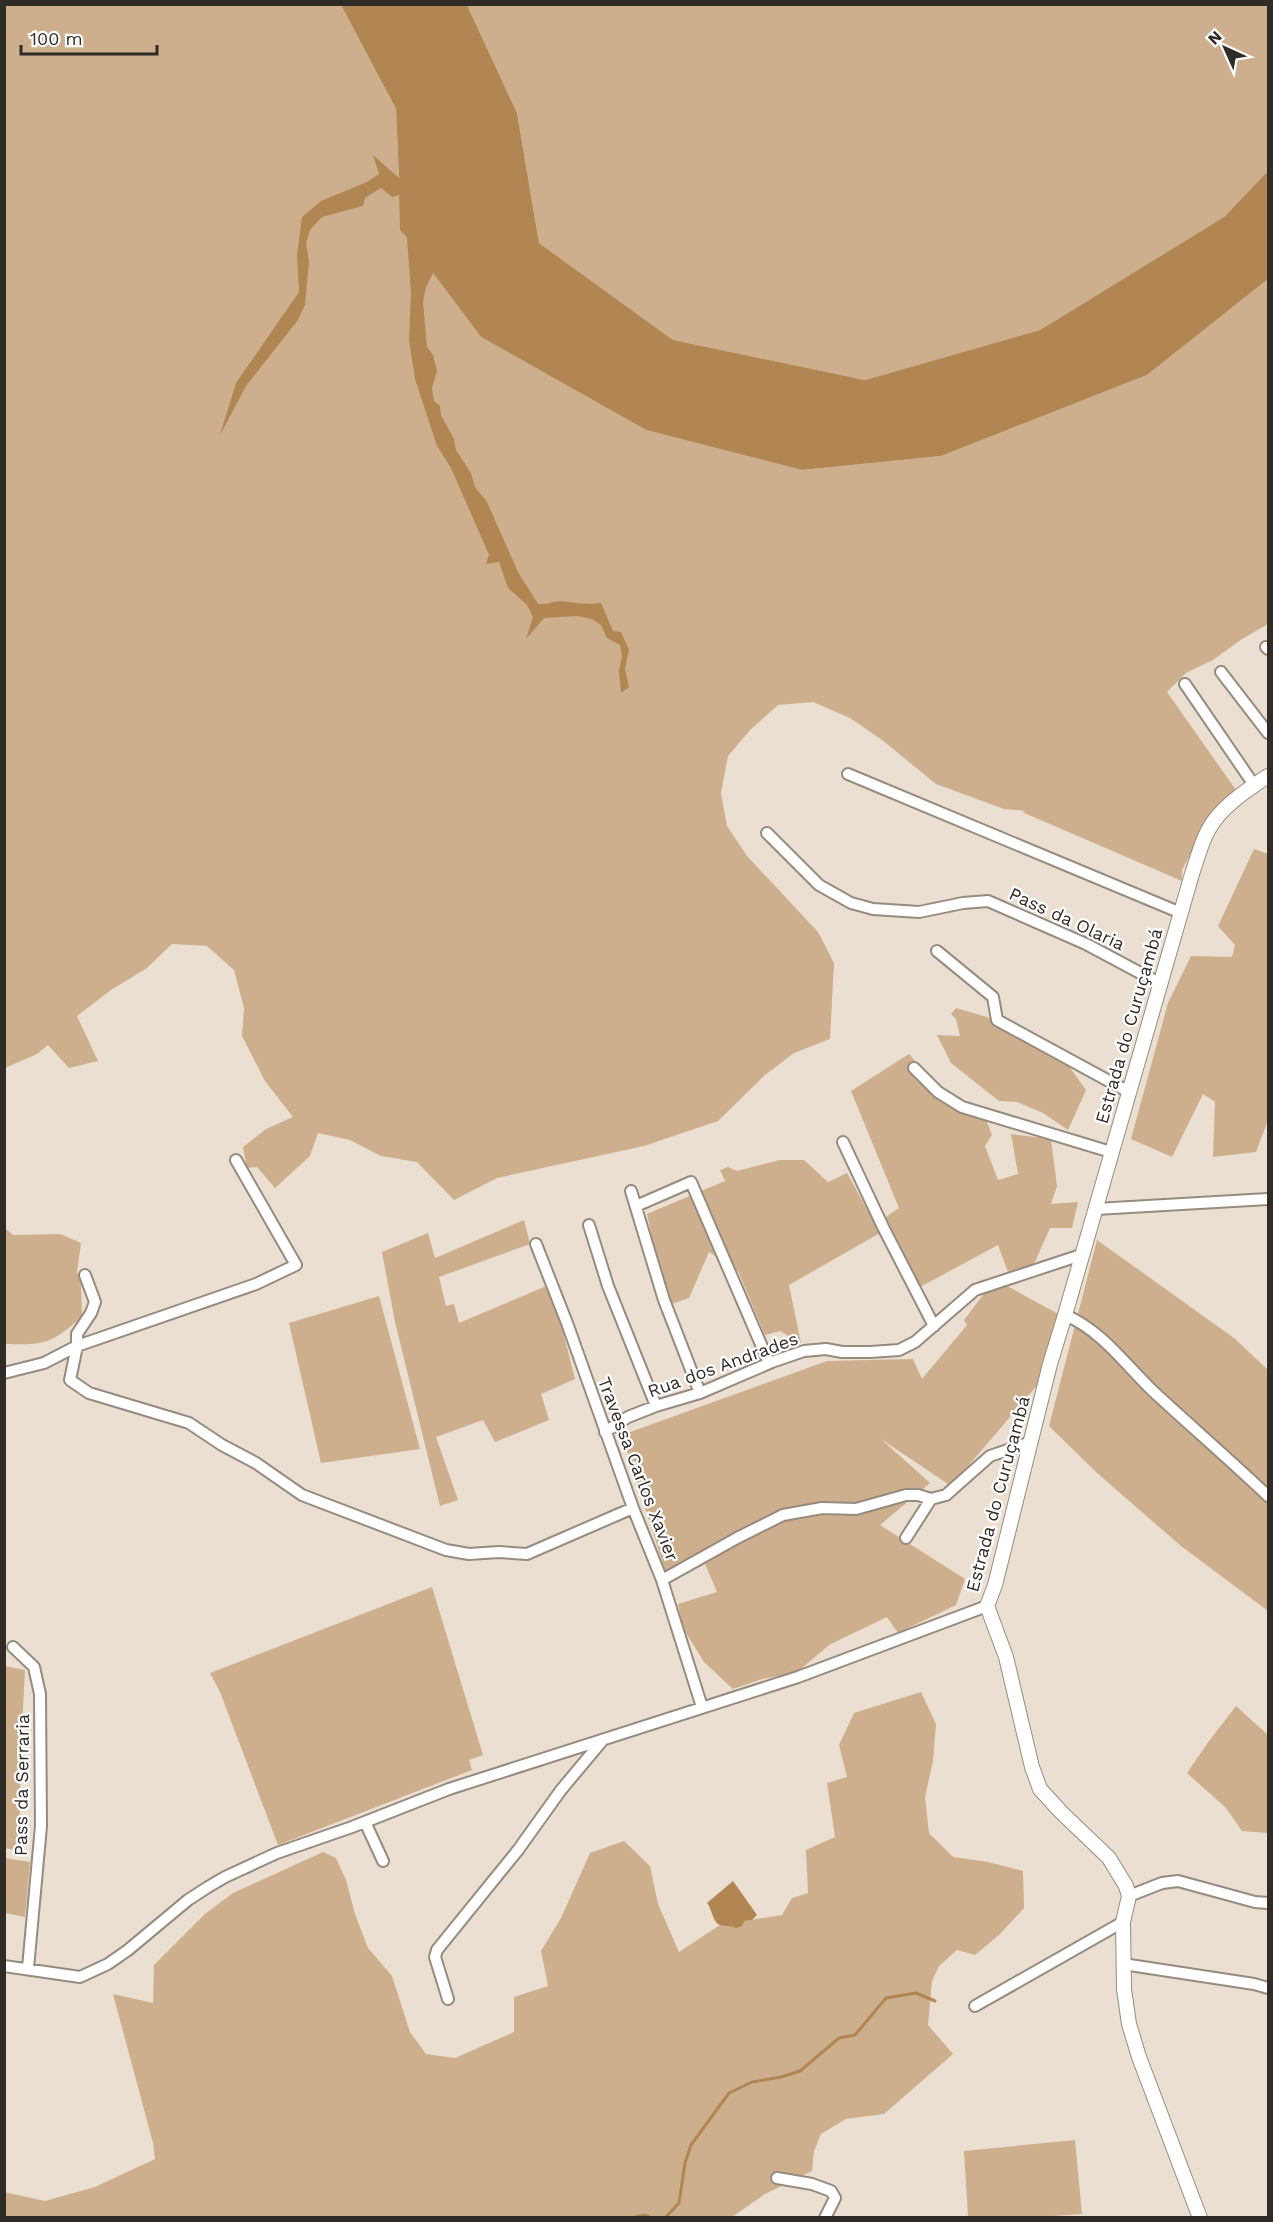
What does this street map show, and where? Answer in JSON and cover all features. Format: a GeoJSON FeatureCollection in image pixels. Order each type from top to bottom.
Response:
{"type":"FeatureCollection","features":[{"type":"Feature","properties":{"kind":"street"},"geometry":{"type":"LineString","coordinates":[[1221,672],[1269,733]]}},
{"type":"Feature","properties":{"kind":"street"},"geometry":{"type":"LineString","coordinates":[[1185,684],[1254,785]]}},
{"type":"Feature","properties":{"kind":"street"},"geometry":{"type":"LineString","coordinates":[[848,774],[1181,913]]}},
{"type":"Feature","properties":{"kind":"street","name":"Estrada do Curuçambá"},"geometry":{"type":"LineString","coordinates":[[1129,1896],[1122,1876],[1109,1857],[1060,1812],[1040,1789],[1029,1756],[1006,1656],[987,1606],[1050,1364],[1199,852],[1213,822],[1254,785],[1269,776]]}},
{"type":"Feature","properties":{"kind":"street","name":"Pass da Olaria"},"geometry":{"type":"LineString","coordinates":[[767,833],[819,885],[851,903],[873,909],[919,912],[963,903],[988,901],[1004,906],[1086,944],[1161,984]]}},
{"type":"Feature","properties":{"kind":"street"},"geometry":{"type":"LineString","coordinates":[[936,951],[993,997],[997,1020],[1129,1092]]}},
{"type":"Feature","properties":{"kind":"street"},"geometry":{"type":"LineString","coordinates":[[914,1068],[938,1092],[962,1107],[1111,1152]]}},
{"type":"Feature","properties":{"kind":"street"},"geometry":{"type":"LineString","coordinates":[[843,1142],[883,1227],[934,1326]]}},
{"type":"Feature","properties":{"kind":"street"},"geometry":{"type":"LineString","coordinates":[[4,1373],[44,1364],[77,1346],[256,1284],[296,1265],[236,1160]]}},
{"type":"Feature","properties":{"kind":"street"},"geometry":{"type":"LineString","coordinates":[[636,1206],[691,1182],[769,1363]]}},
{"type":"Feature","properties":{"kind":"street"},"geometry":{"type":"LineString","coordinates":[[631,1191],[664,1300],[700,1393]]}},
{"type":"Feature","properties":{"kind":"street"},"geometry":{"type":"LineString","coordinates":[[1096,1209],[1269,1199]]}},
{"type":"Feature","properties":{"kind":"street"},"geometry":{"type":"LineString","coordinates":[[589,1226],[608,1286],[656,1406]]}},
{"type":"Feature","properties":{"kind":"street","name":"Travessa Carlos Xavier"},"geometry":{"type":"LineString","coordinates":[[536,1244],[633,1508],[662,1580],[702,1707]]}},
{"type":"Feature","properties":{"kind":"street","name":"Rua dos Andrades"},"geometry":{"type":"LineString","coordinates":[[605,1432],[628,1417],[700,1393],[769,1363],[804,1351],[898,1350],[915,1342],[975,1290],[1082,1255]]}},
{"type":"Feature","properties":{"kind":"street"},"geometry":{"type":"LineString","coordinates":[[85,1275],[96,1302],[77,1334],[77,1346],[70,1380],[89,1393],[189,1423],[222,1445],[256,1463],[302,1495],[446,1550],[469,1554],[499,1552],[527,1554],[633,1508]]}},
{"type":"Feature","properties":{"kind":"street"},"geometry":{"type":"LineString","coordinates":[[1065,1316],[1089,1328],[1155,1393],[1269,1496]]}},
{"type":"Feature","properties":{"kind":"street"},"geometry":{"type":"LineString","coordinates":[[662,1580],[783,1515],[822,1508],[856,1509],[906,1495],[918,1495],[931,1499],[946,1495],[990,1456],[1031,1442]]}},
{"type":"Feature","properties":{"kind":"street"},"geometry":{"type":"LineString","coordinates":[[906,1538],[931,1499]]}},
{"type":"Feature","properties":{"kind":"street"},"geometry":{"type":"LineString","coordinates":[[4,1966],[80,1977],[108,1964],[128,1950],[188,1900],[225,1877],[277,1853],[449,1789],[798,1677],[987,1606]]}},
{"type":"Feature","properties":{"kind":"street","name":"Pass da Serraria"},"geometry":{"type":"LineString","coordinates":[[13,1647],[34,1667],[40,1694],[41,1826],[28,1968]]}},
{"type":"Feature","properties":{"kind":"street"},"geometry":{"type":"LineString","coordinates":[[448,1999],[435,1957],[437,1950],[518,1850],[561,1790],[602,1741]]}},
{"type":"Feature","properties":{"kind":"street"},"geometry":{"type":"LineString","coordinates":[[365,1822],[383,1861]]}},
{"type":"Feature","properties":{"kind":"street"},"geometry":{"type":"LineString","coordinates":[[1200,2217],[1132,2035],[1124,1989],[1123,1964],[1124,1922],[1129,1896],[1162,1883],[1178,1881],[1256,1902],[1269,1903]]}},
{"type":"Feature","properties":{"kind":"street"},"geometry":{"type":"LineString","coordinates":[[975,2006],[1124,1922]]}},
{"type":"Feature","properties":{"kind":"street"},"geometry":{"type":"LineString","coordinates":[[1123,1964],[1269,1988]]}},
{"type":"Feature","properties":{"kind":"street"},"geometry":{"type":"LineString","coordinates":[[777,2178],[812,2184],[831,2191],[835,2198],[825,2217]]}},
{"type":"Feature","properties":{"kind":"shaded area"},"geometry":{"type":"Polygon","coordinates":[[[7,4],[341,5],[396,109],[401,230],[481,337],[646,430],[802,470],[941,456],[1147,375],[1268,279],[1268,624],[1213,660],[1186,673],[1167,692],[1236,790],[1208,820],[1182,870],[1182,881],[1022,812],[1026,811],[1004,809],[936,784],[882,740],[850,718],[813,702],[778,705],[751,729],[728,756],[721,793],[727,826],[747,856],[818,932],[834,963],[830,1039],[794,1053],[765,1075],[718,1121],[644,1146],[497,1178],[454,1200],[417,1162],[381,1156],[350,1140],[318,1133],[310,1156],[275,1188],[257,1167],[247,1168],[243,1147],[266,1129],[293,1117],[265,1081],[242,1036],[244,1008],[234,970],[207,946],[172,944],[147,968],[111,990],[77,1016],[98,1061],[69,1068],[48,1045],[37,1054],[5,1068],[4,6],[7,4]]]}},
{"type":"Feature","properties":{"kind":"shaded area"},"geometry":{"type":"Polygon","coordinates":[[[341,5],[467,5],[517,113],[539,243],[673,340],[865,380],[1040,330],[1224,217],[1268,171],[1268,279],[1147,375],[941,456],[802,470],[646,430],[481,337],[433,273],[426,287],[423,302],[427,347],[433,355],[437,371],[432,388],[434,401],[440,406],[441,415],[454,439],[456,450],[471,473],[475,487],[487,502],[518,572],[538,604],[562,601],[601,603],[613,631],[621,632],[629,650],[625,669],[629,687],[621,693],[620,645],[607,638],[601,625],[592,619],[577,616],[544,618],[526,639],[533,617],[527,605],[508,588],[499,562],[486,564],[489,555],[451,468],[437,446],[415,379],[409,340],[411,293],[407,238],[400,230],[399,195],[392,197],[381,188],[365,198],[363,206],[322,217],[310,230],[306,243],[309,261],[305,305],[298,320],[246,386],[220,435],[236,383],[299,292],[297,255],[302,217],[321,201],[367,182],[379,174],[373,155],[399,178],[396,109],[341,5]]]}},
{"type":"Feature","properties":{"kind":"shaded area"},"geometry":{"type":"Polygon","coordinates":[[[467,5],[1268,5],[1268,171],[1224,217],[1040,330],[865,380],[673,340],[539,243],[517,113],[467,5]]]}},
{"type":"Feature","properties":{"kind":"shaded area"},"geometry":{"type":"Polygon","coordinates":[[[1254,849],[1268,854],[1268,1120],[1256,1152],[1213,1157],[1215,1102],[1203,1094],[1172,1157],[1131,1139],[1168,1003],[1191,956],[1232,957],[1235,945],[1218,926],[1254,849]]]}},
{"type":"Feature","properties":{"kind":"shaded area"},"geometry":{"type":"Polygon","coordinates":[[[956,1008],[987,1017],[1068,1065],[1086,1090],[1068,1130],[1043,1113],[1017,1102],[999,1101],[951,1063],[937,1035],[960,1036],[956,1019],[951,1014],[956,1008]]]}},
{"type":"Feature","properties":{"kind":"shaded area"},"geometry":{"type":"Polygon","coordinates":[[[909,1054],[958,1112],[985,1117],[992,1135],[985,1146],[998,1180],[1018,1174],[1011,1134],[1051,1139],[1057,1186],[1051,1204],[1078,1202],[1072,1228],[1050,1228],[1034,1264],[1008,1272],[998,1245],[920,1287],[886,1217],[899,1208],[851,1091],[909,1054]]]}},
{"type":"Feature","properties":{"kind":"shaded area"},"geometry":{"type":"Polygon","coordinates":[[[780,1160],[804,1160],[828,1182],[847,1173],[880,1233],[789,1285],[801,1343],[780,1331],[765,1335],[738,1271],[709,1252],[689,1298],[672,1304],[654,1247],[647,1214],[725,1181],[720,1170],[728,1167],[737,1171],[780,1160]]]}},
{"type":"Feature","properties":{"kind":"shaded area"},"geometry":{"type":"Polygon","coordinates":[[[524,1220],[530,1244],[439,1277],[446,1306],[454,1304],[459,1323],[551,1284],[575,1379],[541,1394],[549,1420],[495,1442],[483,1420],[436,1437],[458,1500],[440,1506],[395,1322],[382,1252],[428,1233],[435,1258],[524,1220]]]}},
{"type":"Feature","properties":{"kind":"shaded area"},"geometry":{"type":"Polygon","coordinates":[[[5,1228],[13,1235],[60,1234],[81,1243],[77,1272],[81,1283],[82,1317],[62,1333],[47,1341],[5,1344],[5,1228]]]}},
{"type":"Feature","properties":{"kind":"shaded area"},"geometry":{"type":"Polygon","coordinates":[[[1097,1240],[1234,1338],[1268,1370],[1268,1611],[1181,1546],[1097,1473],[1049,1426],[1097,1240]]]}},
{"type":"Feature","properties":{"kind":"shaded area"},"geometry":{"type":"Polygon","coordinates":[[[1005,1285],[1062,1316],[1040,1382],[951,1486],[881,1439],[930,1483],[880,1525],[965,1579],[956,1605],[898,1633],[887,1617],[829,1645],[796,1673],[762,1679],[733,1689],[704,1662],[683,1628],[678,1604],[717,1592],[705,1564],[669,1583],[622,1435],[827,1361],[913,1359],[922,1379],[967,1325],[964,1320],[986,1291],[1005,1285]]]}},
{"type":"Feature","properties":{"kind":"shaded area"},"geometry":{"type":"Polygon","coordinates":[[[379,1296],[420,1449],[321,1463],[289,1323],[379,1296]]]}},
{"type":"Feature","properties":{"kind":"shaded area"},"geometry":{"type":"Polygon","coordinates":[[[432,1587],[483,1755],[469,1760],[472,1770],[278,1845],[220,1692],[210,1673],[432,1587]]]}},
{"type":"Feature","properties":{"kind":"shaded area"},"geometry":{"type":"Polygon","coordinates":[[[4,1666],[25,1670],[20,1762],[20,1851],[5,1848],[4,1666]]]}},
{"type":"Feature","properties":{"kind":"shaded area"},"geometry":{"type":"Polygon","coordinates":[[[921,1692],[936,1724],[933,1761],[925,1797],[929,1833],[953,1857],[988,1862],[1023,1871],[1024,1908],[999,1935],[975,1955],[957,1950],[939,1966],[932,1981],[928,2025],[953,2054],[884,2114],[846,2119],[821,2134],[814,2151],[812,2171],[765,2194],[732,2217],[5,2218],[4,2192],[45,2201],[95,2187],[155,2159],[153,2143],[113,1994],[153,2003],[154,1965],[205,1914],[233,1893],[323,1852],[336,1858],[346,1880],[355,1914],[368,1948],[392,1976],[410,2032],[426,2054],[455,2058],[514,2032],[514,1997],[548,1986],[541,1951],[561,1918],[590,1853],[624,1841],[650,1866],[658,1904],[679,1952],[720,1925],[782,1915],[792,1898],[808,1893],[806,1850],[835,1837],[827,1783],[847,1777],[839,1745],[854,1713],[921,1692]]]}},
{"type":"Feature","properties":{"kind":"shaded area"},"geometry":{"type":"Polygon","coordinates":[[[1236,1706],[1268,1735],[1268,1833],[1242,1831],[1226,1808],[1187,1773],[1236,1706]]]}},
{"type":"Feature","properties":{"kind":"shaded area"},"geometry":{"type":"Polygon","coordinates":[[[4,1858],[30,1862],[25,1917],[5,1913],[4,1858]]]}},
{"type":"Feature","properties":{"kind":"shaded area"},"geometry":{"type":"Polygon","coordinates":[[[733,1881],[757,1915],[736,1928],[718,1924],[707,1903],[733,1881]]]}},
{"type":"Feature","properties":{"kind":"shaded area"},"geometry":{"type":"Polygon","coordinates":[[[1075,2140],[1082,2214],[1026,2218],[968,2217],[964,2151],[1075,2140]]]}},
{"type":"Feature","properties":{"kind":"waterway"},"geometry":{"type":"LineString","coordinates":[[665,2218],[679,2203],[685,2163],[691,2145],[729,2093],[752,2082],[800,2071],[839,2038],[855,2035],[886,1998],[916,1993],[935,2001]]}},
{"type":"Feature","properties":{"kind":"waterway"},"geometry":{"type":"LineString","coordinates":[[631,2218],[645,2215],[651,2218]]}}]}
